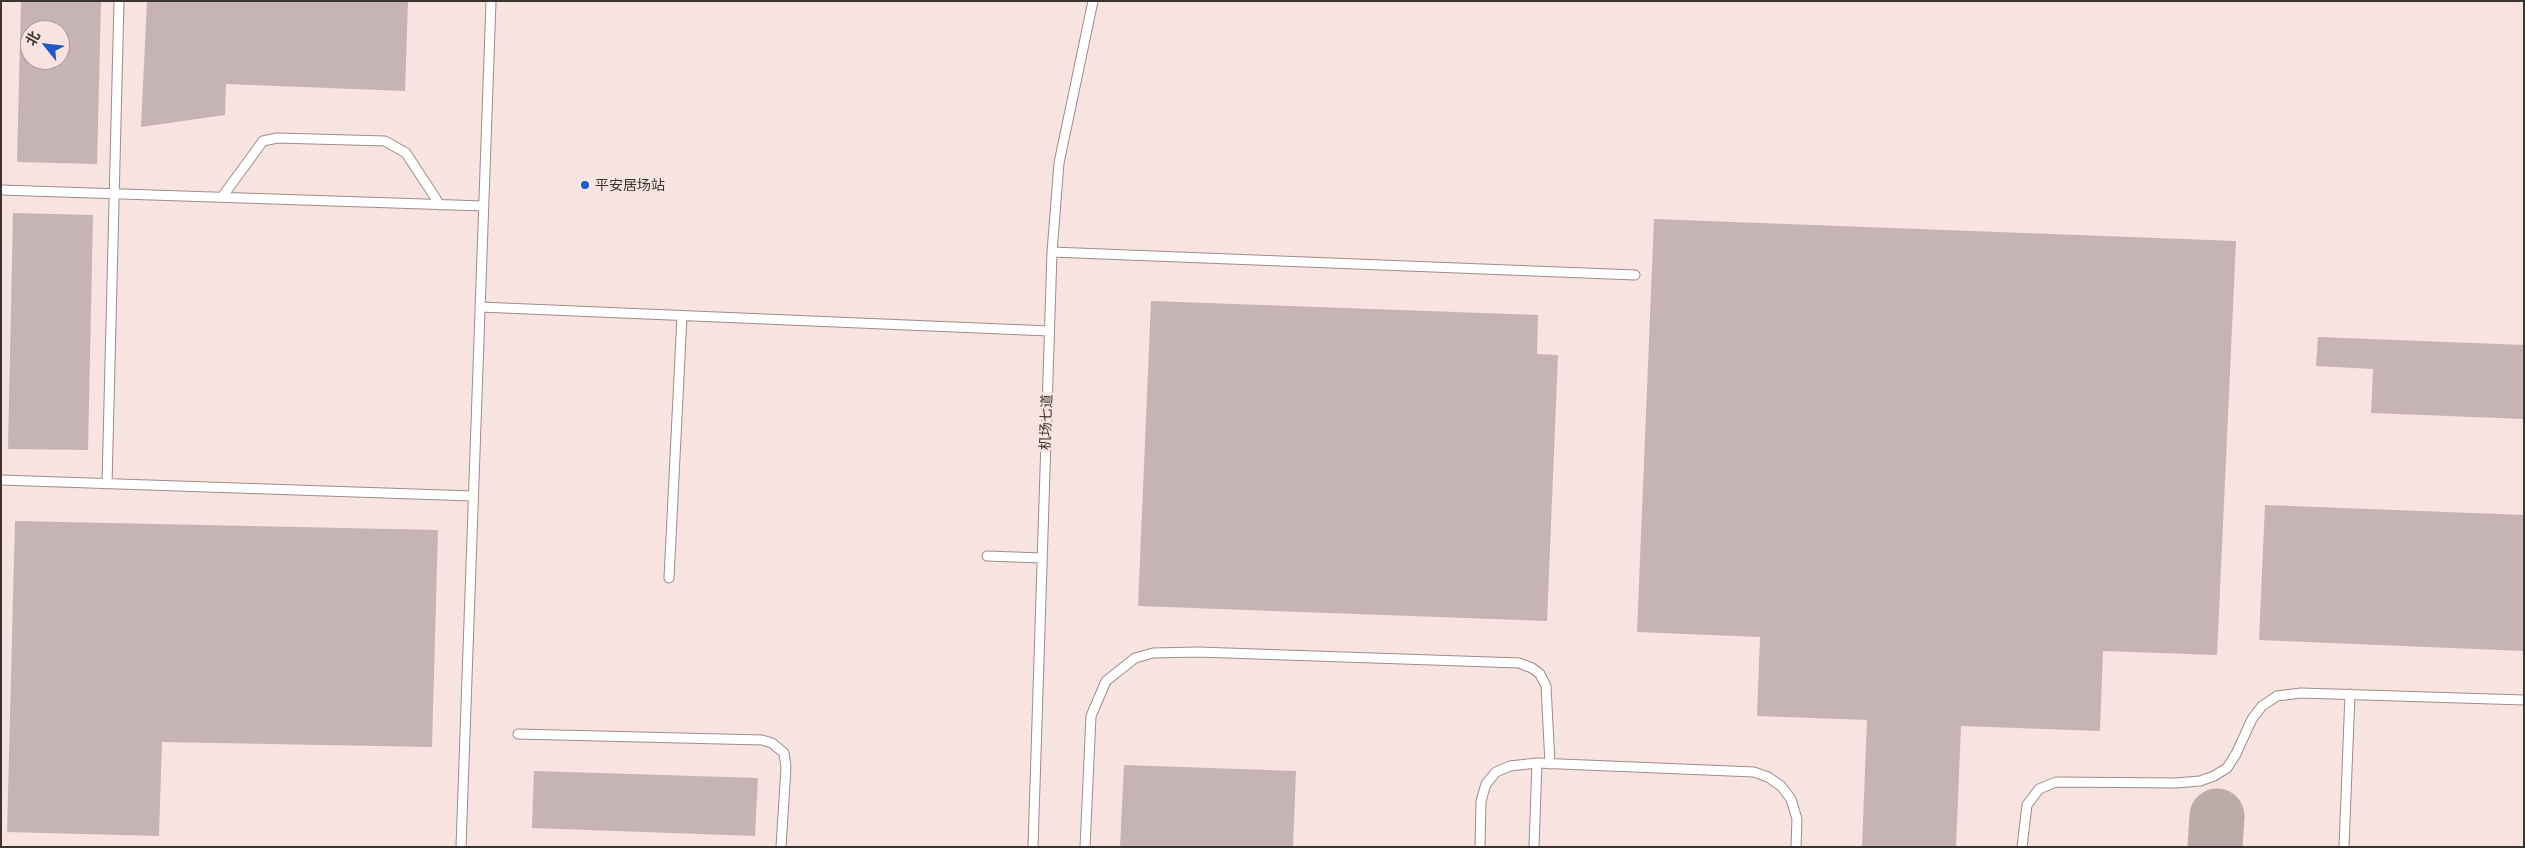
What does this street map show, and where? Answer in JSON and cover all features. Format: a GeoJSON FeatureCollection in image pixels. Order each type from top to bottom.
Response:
{"type":"FeatureCollection","features":[{"type":"Feature","properties":{"kind":"lane"},"geometry":{"type":"LineString","coordinates":[[107,484],[120,1]]}},
{"type":"Feature","properties":{"kind":"lane"},"geometry":{"type":"LineString","coordinates":[[461,847],[491,1]]}},
{"type":"Feature","properties":{"kind":"lane","name":"机场七道"},"geometry":{"type":"LineString","coordinates":[[1033,847],[1052,252],[1059,163],[1093,1]]}},
{"type":"Feature","properties":{"kind":"lane"},"geometry":{"type":"LineString","coordinates":[[222,198],[264,141],[277,138],[385,141],[406,153],[440,205]]}},
{"type":"Feature","properties":{"kind":"lane"},"geometry":{"type":"LineString","coordinates":[[1,190],[484,206]]}},
{"type":"Feature","properties":{"kind":"lane"},"geometry":{"type":"LineString","coordinates":[[1052,252],[1635,275]]}},
{"type":"Feature","properties":{"kind":"lane"},"geometry":{"type":"LineString","coordinates":[[480,307],[1049,331]]}},
{"type":"Feature","properties":{"kind":"lane"},"geometry":{"type":"LineString","coordinates":[[669,578],[682,316]]}},
{"type":"Feature","properties":{"kind":"lane"},"geometry":{"type":"LineString","coordinates":[[1,480],[473,496]]}},
{"type":"Feature","properties":{"kind":"lane"},"geometry":{"type":"LineString","coordinates":[[987,556],[1042,558]]}},
{"type":"Feature","properties":{"kind":"lane"},"geometry":{"type":"LineString","coordinates":[[1085,847],[1088,734],[1091,716],[1106,681],[1135,658],[1153,653],[1190,652],[1519,663],[1532,668],[1540,674],[1546,686],[1550,764]]}},
{"type":"Feature","properties":{"kind":"lane"},"geometry":{"type":"LineString","coordinates":[[2022,847],[2028,806],[2033,796],[2048,784],[2056,782],[2176,784],[2200,781],[2214,776],[2227,768],[2236,754],[2252,719],[2262,706],[2277,696],[2301,693],[2524,700]]}},
{"type":"Feature","properties":{"kind":"lane"},"geometry":{"type":"LineString","coordinates":[[2344,847],[2350,694]]}},
{"type":"Feature","properties":{"kind":"lane"},"geometry":{"type":"LineString","coordinates":[[518,734],[762,740],[772,743],[784,753],[786,767],[781,847]]}},
{"type":"Feature","properties":{"kind":"lane"},"geometry":{"type":"LineString","coordinates":[[1534,847],[1537,763]]}},
{"type":"Feature","properties":{"kind":"lane"},"geometry":{"type":"LineString","coordinates":[[1480,847],[1481,801],[1486,784],[1496,772],[1510,766],[1537,763],[1754,772],[1768,777],[1781,786],[1791,799],[1797,819],[1796,847]]}},
{"type":"Feature","properties":{"kind":"building"},"geometry":{"type":"Polygon","coordinates":[[[21,1],[101,1],[97,164],[17,162],[20,41],[20,70],[70,70],[70,20],[21,20],[21,1]]]}},
{"type":"Feature","properties":{"kind":"building"},"geometry":{"type":"Polygon","coordinates":[[[147,1],[408,1],[405,91],[226,84],[225,115],[141,127],[147,1]]]}},
{"type":"Feature","properties":{"kind":"building"},"geometry":{"type":"Polygon","coordinates":[[[13,213],[93,215],[88,450],[8,449],[13,213]]]}},
{"type":"Feature","properties":{"kind":"building"},"geometry":{"type":"Polygon","coordinates":[[[1654,219],[2236,241],[2217,655],[2103,651],[2100,731],[1961,726],[1956,847],[1862,847],[1867,720],[1757,716],[1760,637],[1637,632],[1654,219]]]}},
{"type":"Feature","properties":{"kind":"building"},"geometry":{"type":"Polygon","coordinates":[[[1151,301],[1538,315],[1537,354],[1558,355],[1547,621],[1138,606],[1151,301]]]}},
{"type":"Feature","properties":{"kind":"building"},"geometry":{"type":"Polygon","coordinates":[[[2318,337],[2524,345],[2524,419],[2371,413],[2373,369],[2316,366],[2318,337]]]}},
{"type":"Feature","properties":{"kind":"building"},"geometry":{"type":"Polygon","coordinates":[[[2265,505],[2524,515],[2524,651],[2259,640],[2265,505]]]}},
{"type":"Feature","properties":{"kind":"building"},"geometry":{"type":"Polygon","coordinates":[[[15,521],[438,530],[432,747],[162,742],[159,836],[7,832],[15,521]]]}},
{"type":"Feature","properties":{"kind":"building"},"geometry":{"type":"Polygon","coordinates":[[[1124,765],[1296,771],[1293,847],[1120,847],[1124,765]]]}},
{"type":"Feature","properties":{"kind":"building"},"geometry":{"type":"Polygon","coordinates":[[[534,771],[758,778],[755,836],[532,828],[534,771]]]}},
{"type":"Feature","properties":{"kind":"taxiway"},"geometry":{"type":"LineString","coordinates":[[2215,847],[2217,816]]}},
{"type":"Feature","properties":{"kind":"place","name":"平安居场站"},"geometry":{"type":"Point","coordinates":[585,185]}}]}
